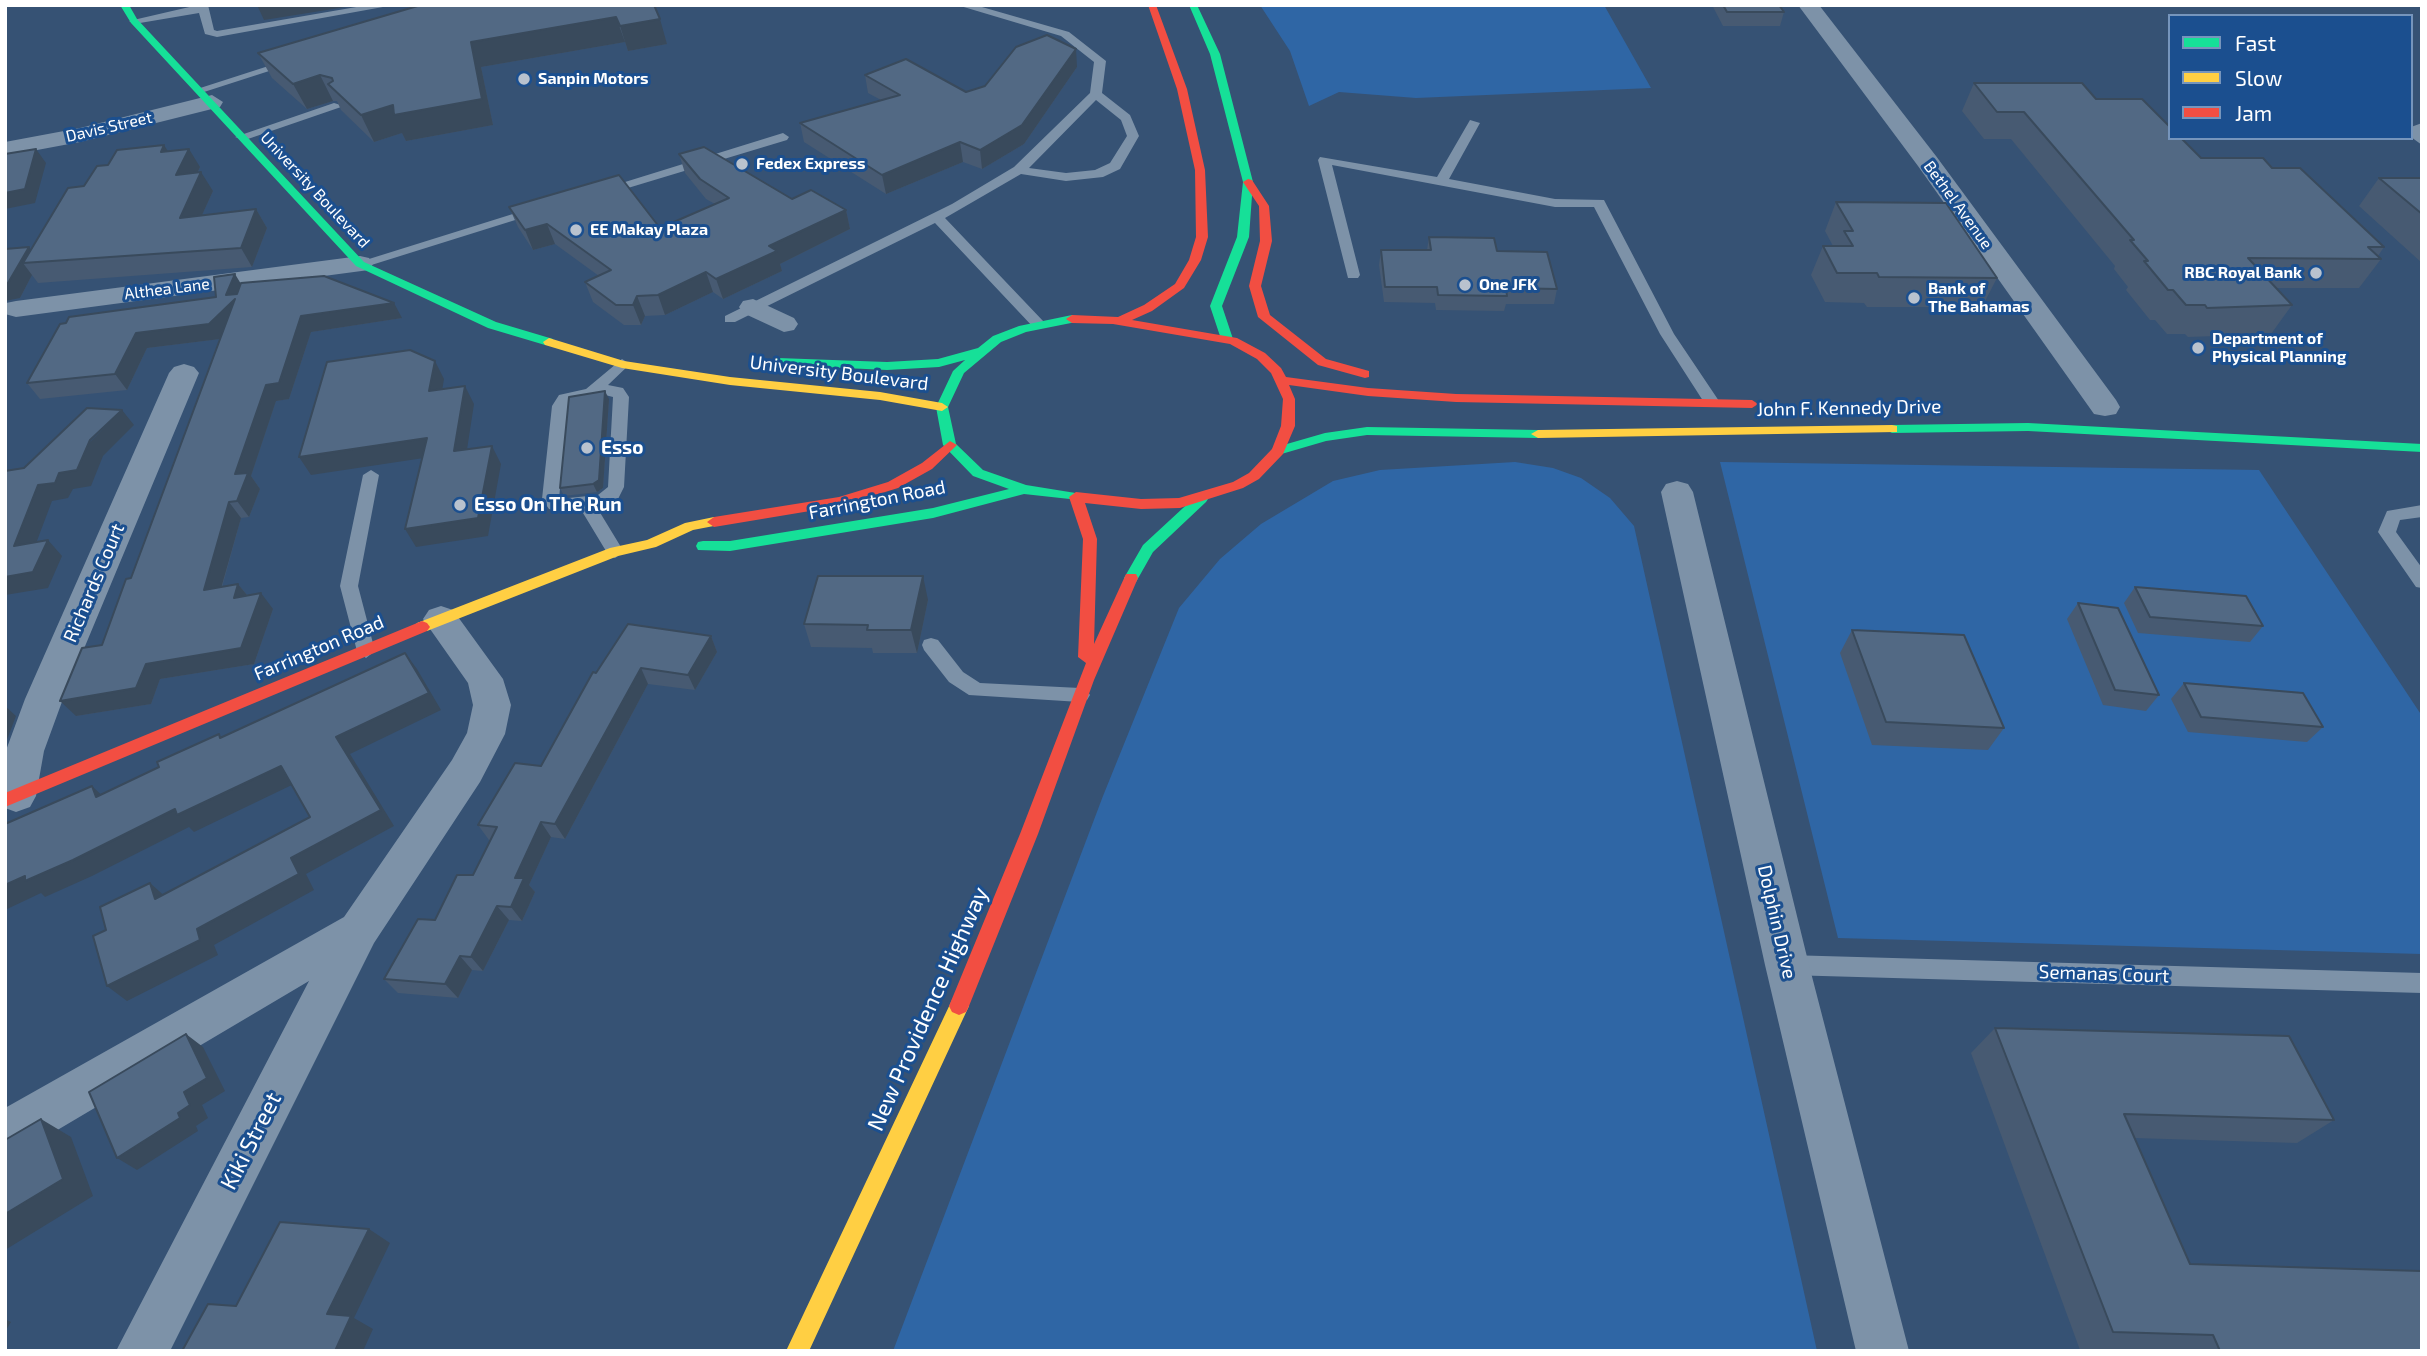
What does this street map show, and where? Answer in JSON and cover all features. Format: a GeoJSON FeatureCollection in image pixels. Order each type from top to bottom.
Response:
{"type":"FeatureCollection","features":[{"type":"Feature","properties":{"kind":"main road","name":"University Boulevard"},"geometry":{"type":"LineString","coordinates":[[124,5],[134,21],[360,264],[492,324],[526,333],[582,354],[622,364],[730,381],[880,396],[942,407]]}},
{"type":"Feature","properties":{"kind":"main road"},"geometry":{"type":"LineString","coordinates":[[1120,321],[1148,308],[1180,286],[1195,260],[1202,237],[1203,208],[1197,156],[1182,89],[1152,5]]}},
{"type":"Feature","properties":{"kind":"main road"},"geometry":{"type":"LineString","coordinates":[[1193,5],[1215,54],[1248,182],[1264,206],[1266,241],[1255,286],[1264,317],[1322,362],[1457,398]]}},
{"type":"Feature","properties":{"kind":"main road"},"geometry":{"type":"LineString","coordinates":[[1227,339],[1216,306],[1243,237],[1248,182]]}},
{"type":"Feature","properties":{"kind":"main road"},"geometry":{"type":"LineString","coordinates":[[950,445],[942,407],[959,371],[978,352],[998,339],[1040,325],[1072,319],[1120,321],[1227,339],[1261,356],[1282,380]]}},
{"type":"Feature","properties":{"kind":"main road","name":"University Boulevard"},"geometry":{"type":"LineString","coordinates":[[526,333],[598,338]]}},
{"type":"Feature","properties":{"kind":"main road","name":"University Boulevard"},"geometry":{"type":"LineString","coordinates":[[768,359],[887,366],[939,363],[978,352]]}},
{"type":"Feature","properties":{"kind":"main road","name":"John F. Kennedy Drive"},"geometry":{"type":"LineString","coordinates":[[1282,380],[1368,392],[1457,398],[1767,404]]}},
{"type":"Feature","properties":{"kind":"main road","name":"New Providence Highway"},"geometry":{"type":"LineString","coordinates":[[950,445],[978,473],[1024,489],[1141,504],[1201,499],[1254,476],[1278,452],[1289,414],[1289,399],[1282,380]]}},
{"type":"Feature","properties":{"kind":"main road"},"geometry":{"type":"LineString","coordinates":[[2078,406],[2111,407]]}},
{"type":"Feature","properties":{"kind":"main road","name":"John F. Kennedy Drive"},"geometry":{"type":"LineString","coordinates":[[1278,452],[1325,438],[1367,431],[1545,434],[2014,427],[2422,448]]}},
{"type":"Feature","properties":{"kind":"main road","name":"Farrington Road"},"geometry":{"type":"LineString","coordinates":[[11,798],[441,619],[615,552],[652,544],[690,526],[840,501],[893,485],[927,466],[950,445]]}},
{"type":"Feature","properties":{"kind":"main road","name":"Farrington Road"},"geometry":{"type":"LineString","coordinates":[[652,544],[730,546],[830,532],[933,513],[1024,489]]}},
{"type":"Feature","properties":{"kind":"main road","name":"New Providence Highway"},"geometry":{"type":"LineString","coordinates":[[1076,497],[1090,539],[1083,687]]}},
{"type":"Feature","properties":{"kind":"main road","name":"New Providence Highway"},"geometry":{"type":"LineString","coordinates":[[796,1351],[959,1005],[1029,834],[1083,687],[1124,590],[1148,549],[1201,499]]}},
{"type":"Feature","properties":{"kind":"street","name":"Bethel Avenue"},"geometry":{"type":"LineString","coordinates":[[1808,5],[2111,407]]}},
{"type":"Feature","properties":{"kind":"street","name":"Davis Street"},"geometry":{"type":"LineString","coordinates":[[5,149],[80,135],[206,96]]}},
{"type":"Feature","properties":{"kind":"street","name":"Althea Lane"},"geometry":{"type":"LineString","coordinates":[[16,309],[360,264]]}},
{"type":"Feature","properties":{"kind":"street"},"geometry":{"type":"LineString","coordinates":[[742,313],[785,324]]}},
{"type":"Feature","properties":{"kind":"street","name":"Richards Court"},"geometry":{"type":"LineString","coordinates":[[11,798],[44,699],[184,373]]}},
{"type":"Feature","properties":{"kind":"street","name":"Dolphin Drive"},"geometry":{"type":"LineString","coordinates":[[1677,492],[1787,965],[1883,1351]]}},
{"type":"Feature","properties":{"kind":"street","name":"Kiki Street"},"geometry":{"type":"LineString","coordinates":[[142,1351],[359,930],[466,771],[491,716],[492,705],[485,679],[441,619]]}},
{"type":"Feature","properties":{"kind":"street","name":"Kiki Street"},"geometry":{"type":"LineString","coordinates":[[5,1134],[359,930]]}},
{"type":"Feature","properties":{"kind":"lane"},"geometry":{"type":"LineString","coordinates":[[134,21],[203,7],[209,32],[230,34],[389,5]]}},
{"type":"Feature","properties":{"kind":"lane"},"geometry":{"type":"LineString","coordinates":[[742,313],[936,217],[1019,170],[1096,94],[1100,61],[1065,34],[962,5]]}},
{"type":"Feature","properties":{"kind":"lane"},"geometry":{"type":"LineString","coordinates":[[206,96],[288,63]]}},
{"type":"Feature","properties":{"kind":"lane"},"geometry":{"type":"LineString","coordinates":[[1019,170],[1066,177],[1098,174],[1115,166],[1133,136],[1126,118],[1096,94]]}},
{"type":"Feature","properties":{"kind":"lane"},"geometry":{"type":"LineString","coordinates":[[242,137],[338,106]]}},
{"type":"Feature","properties":{"kind":"lane"},"geometry":{"type":"LineString","coordinates":[[1441,182],[1474,123]]}},
{"type":"Feature","properties":{"kind":"lane"},"geometry":{"type":"LineString","coordinates":[[2422,127],[2413,131],[2422,141]]}},
{"type":"Feature","properties":{"kind":"lane"},"geometry":{"type":"LineString","coordinates":[[584,196],[783,137]]}},
{"type":"Feature","properties":{"kind":"lane"},"geometry":{"type":"LineString","coordinates":[[1353,275],[1324,160],[1555,204],[1599,204],[1667,334],[1713,404]]}},
{"type":"Feature","properties":{"kind":"lane"},"geometry":{"type":"LineString","coordinates":[[360,264],[545,208]]}},
{"type":"Feature","properties":{"kind":"lane"},"geometry":{"type":"LineString","coordinates":[[936,217],[1040,325]]}},
{"type":"Feature","properties":{"kind":"lane"},"geometry":{"type":"LineString","coordinates":[[592,392],[622,364]]}},
{"type":"Feature","properties":{"kind":"lane"},"geometry":{"type":"LineString","coordinates":[[617,391],[621,397],[616,487],[612,495],[586,503],[555,505],[550,499],[560,406],[565,398],[592,392],[617,391]]}},
{"type":"Feature","properties":{"kind":"lane"},"geometry":{"type":"LineString","coordinates":[[366,651],[349,586],[371,475]]}},
{"type":"Feature","properties":{"kind":"lane"},"geometry":{"type":"LineString","coordinates":[[586,503],[615,552]]}},
{"type":"Feature","properties":{"kind":"lane"},"geometry":{"type":"LineString","coordinates":[[2422,511],[2392,515],[2387,532],[2422,582]]}},
{"type":"Feature","properties":{"kind":"lane"},"geometry":{"type":"LineString","coordinates":[[931,645],[956,677],[976,690],[1083,687]]}},
{"type":"Feature","properties":{"kind":"lane","name":"Semanas Court"},"geometry":{"type":"LineString","coordinates":[[1787,965],[2422,983]]}},
{"type":"Feature","properties":{"kind":"shaded area"},"geometry":{"type":"Polygon","coordinates":[[[1260,5],[1604,5],[1651,88],[1416,98],[1339,92],[1309,106],[1290,51],[1260,5]]]}},
{"type":"Feature","properties":{"kind":"shaded area"},"geometry":{"type":"Polygon","coordinates":[[[1515,462],[1553,468],[1581,478],[1610,498],[1634,526],[1817,1351],[893,1351],[1103,796],[1179,608],[1220,559],[1261,524],[1333,481],[1380,470],[1515,462]]]}},
{"type":"Feature","properties":{"kind":"shaded area"},"geometry":{"type":"Polygon","coordinates":[[[1720,462],[2259,470],[2422,716],[2422,954],[1838,938],[1720,462]]]}},
{"type":"Feature","properties":{"kind":"building"},"geometry":{"type":"Polygon","coordinates":[[[421,5],[654,5],[660,19],[620,26],[616,17],[471,42],[482,99],[394,115],[393,105],[361,115],[328,84],[333,81],[332,78],[320,75],[293,84],[258,53],[421,5]]]}},
{"type":"Feature","properties":{"kind":"building"},"geometry":{"type":"Polygon","coordinates":[[[1723,5],[1779,5],[1784,12],[1727,12],[1723,5]]]}},
{"type":"Feature","properties":{"kind":"building"},"geometry":{"type":"Polygon","coordinates":[[[1047,35],[1076,49],[1022,125],[980,150],[960,142],[882,175],[800,123],[900,95],[865,75],[906,59],[966,92],[985,86],[1016,47],[1047,35]]]}},
{"type":"Feature","properties":{"kind":"building"},"geometry":{"type":"Polygon","coordinates":[[[1974,83],[2082,83],[2096,99],[2142,99],[2168,125],[2168,140],[2183,140],[2201,158],[2263,158],[2272,168],[2300,168],[2384,247],[2368,247],[2381,259],[2248,258],[2292,305],[2207,308],[2205,305],[2186,305],[2173,290],[2168,290],[2130,240],[2134,240],[2024,112],[1997,112],[1974,83]]]}},
{"type":"Feature","properties":{"kind":"building"},"geometry":{"type":"Polygon","coordinates":[[[164,145],[161,152],[189,149],[176,175],[201,172],[180,218],[256,209],[241,248],[23,263],[68,188],[84,186],[97,166],[108,165],[117,150],[164,145]]]}},
{"type":"Feature","properties":{"kind":"building"},"geometry":{"type":"Polygon","coordinates":[[[704,147],[792,199],[811,190],[846,210],[769,246],[777,251],[716,279],[706,272],[658,295],[637,296],[633,305],[616,305],[585,282],[611,270],[547,224],[525,230],[509,207],[619,175],[660,228],[729,198],[700,179],[679,154],[704,147]]]}},
{"type":"Feature","properties":{"kind":"building"},"geometry":{"type":"Polygon","coordinates":[[[36,149],[25,189],[5,193],[5,154],[36,149]]]}},
{"type":"Feature","properties":{"kind":"building"},"geometry":{"type":"Polygon","coordinates":[[[2379,178],[2422,178],[2422,214],[2379,178]]]}},
{"type":"Feature","properties":{"kind":"building"},"geometry":{"type":"Polygon","coordinates":[[[1836,202],[1946,203],[1997,278],[1879,277],[1877,273],[1837,273],[1823,246],[1853,246],[1844,231],[1853,231],[1836,202]]]}},
{"type":"Feature","properties":{"kind":"building","name":"One JFK"},"geometry":{"type":"Polygon","coordinates":[[[1429,237],[1494,238],[1497,251],[1547,252],[1557,289],[1506,288],[1507,296],[1438,295],[1437,287],[1385,287],[1381,250],[1431,250],[1429,237]]]}},
{"type":"Feature","properties":{"kind":"building"},"geometry":{"type":"Polygon","coordinates":[[[29,247],[8,283],[5,284],[5,249],[29,247]]]}},
{"type":"Feature","properties":{"kind":"building"},"geometry":{"type":"Polygon","coordinates":[[[235,274],[226,295],[237,294],[241,283],[324,276],[394,303],[301,316],[279,383],[266,385],[235,474],[248,473],[237,501],[229,502],[204,590],[238,584],[234,598],[261,593],[241,648],[146,664],[136,688],[60,701],[82,648],[102,645],[126,579],[131,578],[235,299],[209,324],[136,333],[115,374],[27,383],[60,324],[66,323],[69,317],[216,297],[214,277],[235,274]]]}},
{"type":"Feature","properties":{"kind":"building"},"geometry":{"type":"Polygon","coordinates":[[[410,350],[435,361],[429,391],[465,386],[454,451],[492,446],[478,518],[405,529],[427,438],[299,457],[327,362],[410,350]]]}},
{"type":"Feature","properties":{"kind":"building","name":"Esso"},"geometry":{"type":"Polygon","coordinates":[[[605,391],[599,480],[593,484],[560,488],[569,397],[605,391]]]}},
{"type":"Feature","properties":{"kind":"building"},"geometry":{"type":"Polygon","coordinates":[[[87,408],[122,410],[90,440],[77,470],[59,473],[55,483],[38,485],[14,546],[48,540],[33,572],[5,577],[5,471],[24,468],[87,408]]]}},
{"type":"Feature","properties":{"kind":"building"},"geometry":{"type":"Polygon","coordinates":[[[818,576],[923,576],[911,630],[867,630],[868,625],[804,624],[818,576]]]}},
{"type":"Feature","properties":{"kind":"building"},"geometry":{"type":"Polygon","coordinates":[[[2135,587],[2246,596],[2263,626],[2150,617],[2135,587]]]}},
{"type":"Feature","properties":{"kind":"building"},"geometry":{"type":"Polygon","coordinates":[[[2078,603],[2118,608],[2159,695],[2115,690],[2078,603]]]}},
{"type":"Feature","properties":{"kind":"building"},"geometry":{"type":"Polygon","coordinates":[[[628,624],[711,636],[688,675],[641,668],[555,824],[541,822],[515,878],[524,878],[511,907],[497,906],[471,957],[460,956],[445,984],[384,979],[418,919],[435,920],[457,875],[473,875],[497,827],[478,825],[515,763],[541,766],[593,672],[596,673],[628,624]]]}},
{"type":"Feature","properties":{"kind":"building"},"geometry":{"type":"Polygon","coordinates":[[[1852,630],[1964,635],[2004,728],[1886,722],[1852,630]]]}},
{"type":"Feature","properties":{"kind":"building"},"geometry":{"type":"Polygon","coordinates":[[[405,653],[429,693],[336,737],[381,810],[291,858],[299,874],[197,929],[200,940],[107,986],[93,936],[106,930],[100,907],[150,883],[155,899],[310,817],[281,766],[177,815],[175,809],[25,881],[25,876],[5,885],[5,824],[92,786],[96,797],[159,767],[157,762],[219,734],[220,738],[405,653]]]}},
{"type":"Feature","properties":{"kind":"building"},"geometry":{"type":"Polygon","coordinates":[[[2184,683],[2303,693],[2323,727],[2201,717],[2184,683]]]}},
{"type":"Feature","properties":{"kind":"building"},"geometry":{"type":"Polygon","coordinates":[[[1995,1028],[2289,1036],[2334,1120],[2124,1114],[2190,1264],[2421,1271],[2422,1351],[2220,1351],[2213,1335],[2113,1332],[1995,1028]]]}},
{"type":"Feature","properties":{"kind":"building"},"geometry":{"type":"Polygon","coordinates":[[[186,1034],[207,1078],[184,1092],[190,1105],[178,1113],[180,1118],[117,1158],[89,1092],[186,1034]]]}},
{"type":"Feature","properties":{"kind":"building"},"geometry":{"type":"Polygon","coordinates":[[[41,1119],[63,1179],[5,1214],[5,1140],[41,1119]]]}},
{"type":"Feature","properties":{"kind":"building"},"geometry":{"type":"Polygon","coordinates":[[[280,1222],[369,1229],[327,1314],[351,1316],[335,1351],[182,1351],[208,1304],[236,1306],[280,1222]]]}},
{"type":"Feature","properties":{"kind":"traffic: fast"},"geometry":{"type":"LineString","coordinates":[[124,5],[134,21],[360,264],[492,325],[549,342]]}},
{"type":"Feature","properties":{"kind":"traffic: fast"},"geometry":{"type":"LineString","coordinates":[[1193,5],[1215,54],[1248,182],[1243,237],[1216,306],[1227,339]]}},
{"type":"Feature","properties":{"kind":"traffic: fast"},"geometry":{"type":"LineString","coordinates":[[1072,319],[1023,329],[997,339],[959,371],[942,407],[950,445],[978,473],[1024,489],[1083,498]]}},
{"type":"Feature","properties":{"kind":"traffic: fast"},"geometry":{"type":"LineString","coordinates":[[782,361],[887,366],[939,363],[978,352]]}},
{"type":"Feature","properties":{"kind":"traffic: fast"},"geometry":{"type":"LineString","coordinates":[[1892,429],[2028,427],[2422,448]]}},
{"type":"Feature","properties":{"kind":"traffic: fast"},"geometry":{"type":"LineString","coordinates":[[1278,451],[1325,437],[1367,431],[1538,434]]}},
{"type":"Feature","properties":{"kind":"traffic: fast"},"geometry":{"type":"LineString","coordinates":[[703,546],[730,546],[933,513],[1024,489]]}},
{"type":"Feature","properties":{"kind":"traffic: fast"},"geometry":{"type":"LineString","coordinates":[[1131,578],[1148,549],[1201,499]]}},
{"type":"Feature","properties":{"kind":"traffic: slow"},"geometry":{"type":"LineString","coordinates":[[549,342],[622,364],[730,381],[880,396],[942,407]]}},
{"type":"Feature","properties":{"kind":"traffic: slow"},"geometry":{"type":"LineString","coordinates":[[1538,434],[1892,429]]}},
{"type":"Feature","properties":{"kind":"traffic: slow"},"geometry":{"type":"LineString","coordinates":[[422,627],[615,552],[651,544],[690,526],[714,522]]}},
{"type":"Feature","properties":{"kind":"traffic: slow"},"geometry":{"type":"LineString","coordinates":[[797,1351],[959,1006]]}},
{"type":"Feature","properties":{"kind":"traffic: jam"},"geometry":{"type":"LineString","coordinates":[[1120,321],[1148,308],[1180,286],[1195,260],[1202,237],[1200,170],[1182,89],[1152,5]]}},
{"type":"Feature","properties":{"kind":"traffic: jam"},"geometry":{"type":"LineString","coordinates":[[1248,182],[1264,206],[1266,241],[1255,286],[1264,317],[1322,362],[1365,374]]}},
{"type":"Feature","properties":{"kind":"traffic: jam"},"geometry":{"type":"LineString","coordinates":[[1072,319],[1113,320],[1233,341],[1261,356],[1277,371],[1289,399],[1288,426],[1278,451],[1254,476],[1238,485],[1180,503],[1141,504],[1083,498]]}},
{"type":"Feature","properties":{"kind":"traffic: jam"},"geometry":{"type":"LineString","coordinates":[[1282,380],[1368,392],[1456,398],[1752,404]]}},
{"type":"Feature","properties":{"kind":"traffic: jam"},"geometry":{"type":"LineString","coordinates":[[714,522],[840,501],[893,485],[927,466],[950,445]]}},
{"type":"Feature","properties":{"kind":"traffic: jam"},"geometry":{"type":"LineString","coordinates":[[1076,497],[1090,539],[1086,657]]}},
{"type":"Feature","properties":{"kind":"traffic: jam"},"geometry":{"type":"LineString","coordinates":[[959,1006],[1029,834],[1086,680],[1131,578]]}},
{"type":"Feature","properties":{"kind":"traffic: jam"},"geometry":{"type":"LineString","coordinates":[[5,800],[422,627]]}},
{"type":"Feature","properties":{"kind":"place","name":"Sanpin Motors"},"geometry":{"type":"Point","coordinates":[524,79]}},
{"type":"Feature","properties":{"kind":"place","name":"Fedex Express"},"geometry":{"type":"Point","coordinates":[742,164]}},
{"type":"Feature","properties":{"kind":"place","name":"EE Makay Plaza"},"geometry":{"type":"Point","coordinates":[576,230]}},
{"type":"Feature","properties":{"kind":"place","name":"RBC Royal Bank"},"geometry":{"type":"Point","coordinates":[2316,273]}},
{"type":"Feature","properties":{"kind":"place","name":"One JFK"},"geometry":{"type":"Point","coordinates":[1465,285]}},
{"type":"Feature","properties":{"kind":"place","name":"Bank of The Bahamas"},"geometry":{"type":"Point","coordinates":[1914,298]}},
{"type":"Feature","properties":{"kind":"place","name":"Department of Physical Planning"},"geometry":{"type":"Point","coordinates":[2198,348]}},
{"type":"Feature","properties":{"kind":"place","name":"Esso"},"geometry":{"type":"Point","coordinates":[587,448]}},
{"type":"Feature","properties":{"kind":"place","name":"Esso On The Run"},"geometry":{"type":"Point","coordinates":[460,505]}}]}
